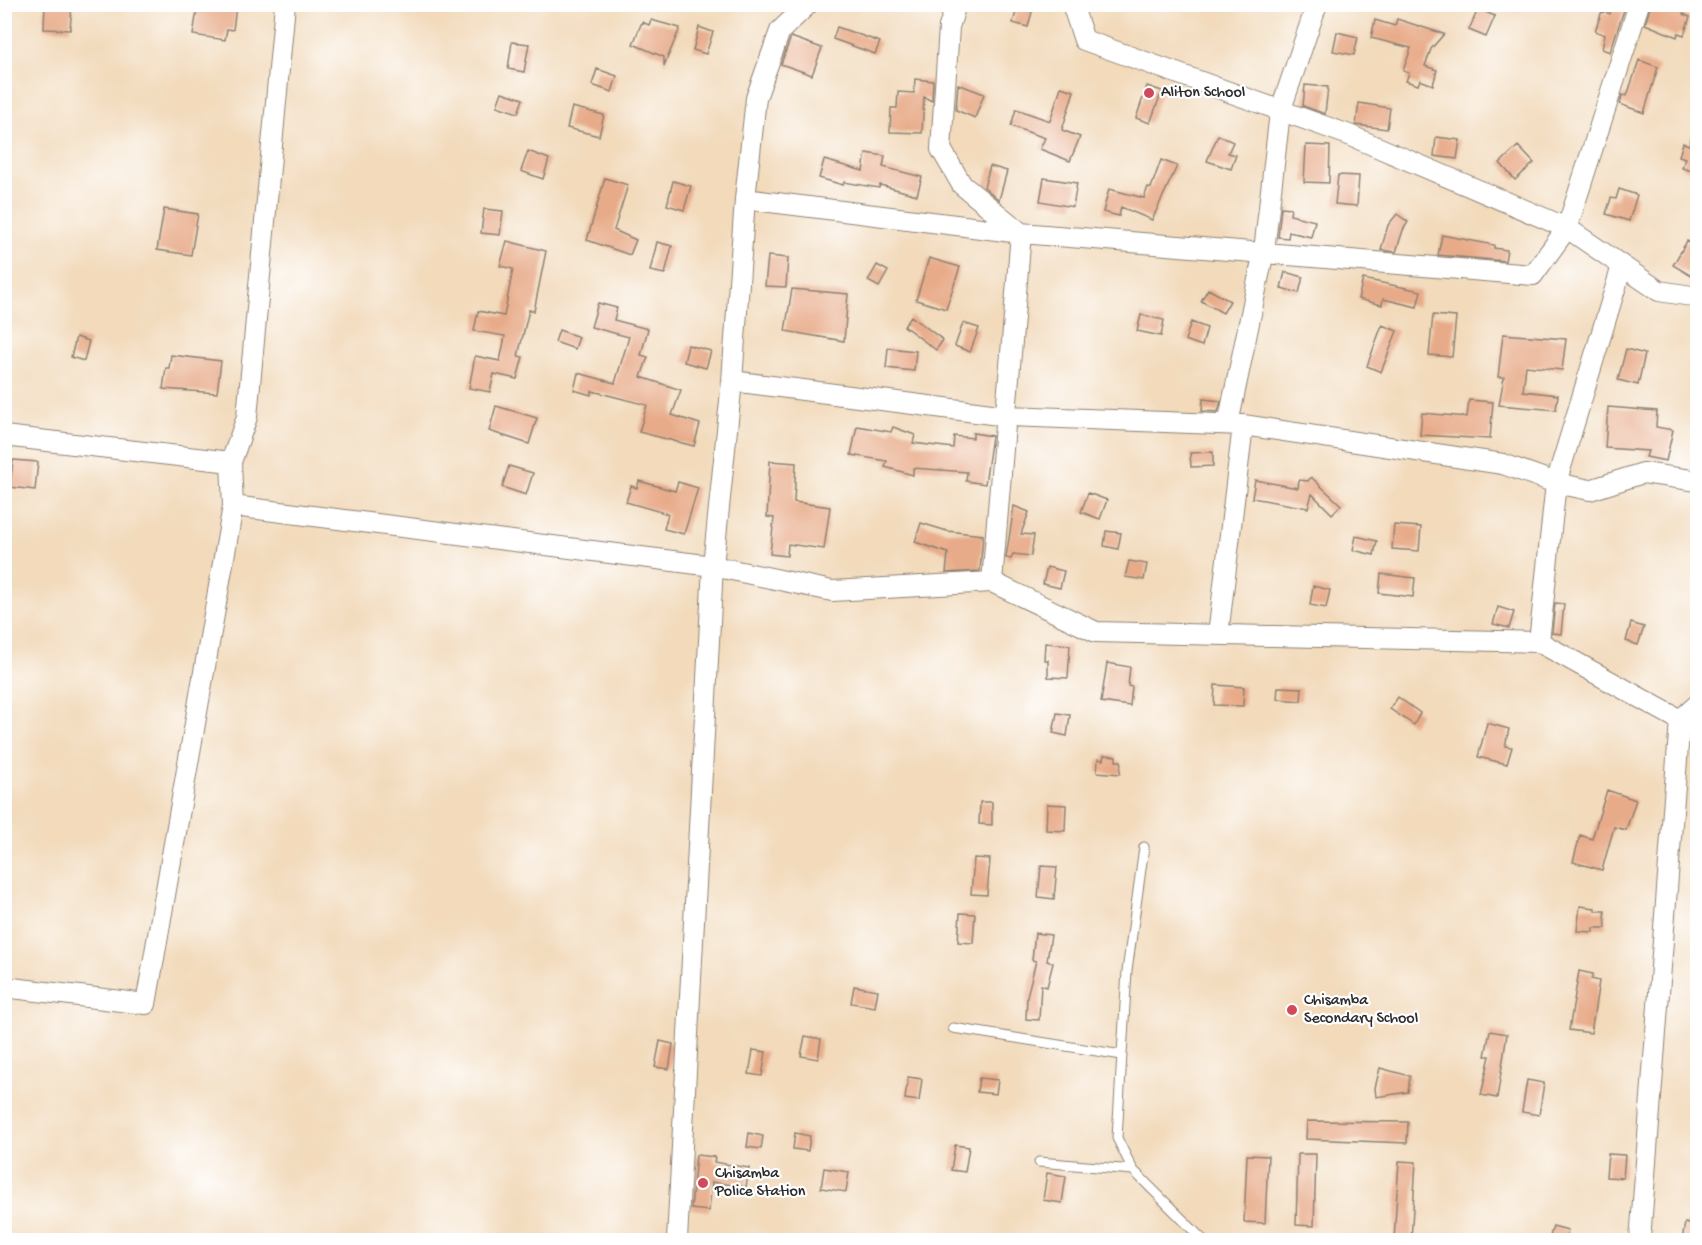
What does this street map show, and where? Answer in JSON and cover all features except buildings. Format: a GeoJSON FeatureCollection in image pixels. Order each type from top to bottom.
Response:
{"type":"FeatureCollection","features":[{"type":"Feature","properties":{"kind":"street"},"geometry":{"type":"LineString","coordinates":[[4,987],[146,1004],[232,506],[231,462],[247,417],[285,4]]}},
{"type":"Feature","properties":{"kind":"street"},"geometry":{"type":"LineString","coordinates":[[677,1240],[713,566],[732,381],[745,199],[756,98],[780,31],[808,4]]}},
{"type":"Feature","properties":{"kind":"street"},"geometry":{"type":"LineString","coordinates":[[956,4],[949,27],[941,149],[962,185],[1021,232]]}},
{"type":"Feature","properties":{"kind":"street"},"geometry":{"type":"LineString","coordinates":[[1072,4],[1084,40],[1349,135],[1567,228],[1659,291],[1698,297]]}},
{"type":"Feature","properties":{"kind":"street"},"geometry":{"type":"LineString","coordinates":[[1218,635],[1235,424],[1264,251],[1280,112],[1317,4]]}},
{"type":"Feature","properties":{"kind":"street"},"geometry":{"type":"LineString","coordinates":[[745,199],[1021,232],[1533,275],[1567,228],[1639,4]]}},
{"type":"Feature","properties":{"kind":"street"},"geometry":{"type":"LineString","coordinates":[[992,582],[1021,232]]}},
{"type":"Feature","properties":{"kind":"street"},"geometry":{"type":"LineString","coordinates":[[1539,642],[1556,483],[1622,266]]}},
{"type":"Feature","properties":{"kind":"street"},"geometry":{"type":"LineString","coordinates":[[732,381],[1007,416],[1235,424],[1503,464],[1556,483],[1590,490],[1643,473],[1698,481]]}},
{"type":"Feature","properties":{"kind":"street"},"geometry":{"type":"LineString","coordinates":[[4,436],[231,462]]}},
{"type":"Feature","properties":{"kind":"street"},"geometry":{"type":"LineString","coordinates":[[232,506],[713,566],[832,591],[992,582],[1096,632],[1539,642],[1680,720]]}},
{"type":"Feature","properties":{"kind":"street"},"geometry":{"type":"LineString","coordinates":[[1640,1240],[1680,720],[1698,704]]}},
{"type":"Feature","properties":{"kind":"lane"},"geometry":{"type":"LineString","coordinates":[[1144,847],[1127,971],[1117,1138],[1133,1170],[1203,1240]]}},
{"type":"Feature","properties":{"kind":"lane"},"geometry":{"type":"LineString","coordinates":[[953,1028],[1122,1055]]}},
{"type":"Feature","properties":{"kind":"lane"},"geometry":{"type":"LineString","coordinates":[[1039,1162],[1133,1170]]}},
{"type":"Feature","properties":{"kind":"place","name":"Aliton School"},"geometry":{"type":"Point","coordinates":[1149,93]}},
{"type":"Feature","properties":{"kind":"place","name":"Chisamba Secondary School"},"geometry":{"type":"Point","coordinates":[1292,1010]}},
{"type":"Feature","properties":{"kind":"place","name":"Chisamba Police Station"},"geometry":{"type":"Point","coordinates":[703,1183]}}]}
